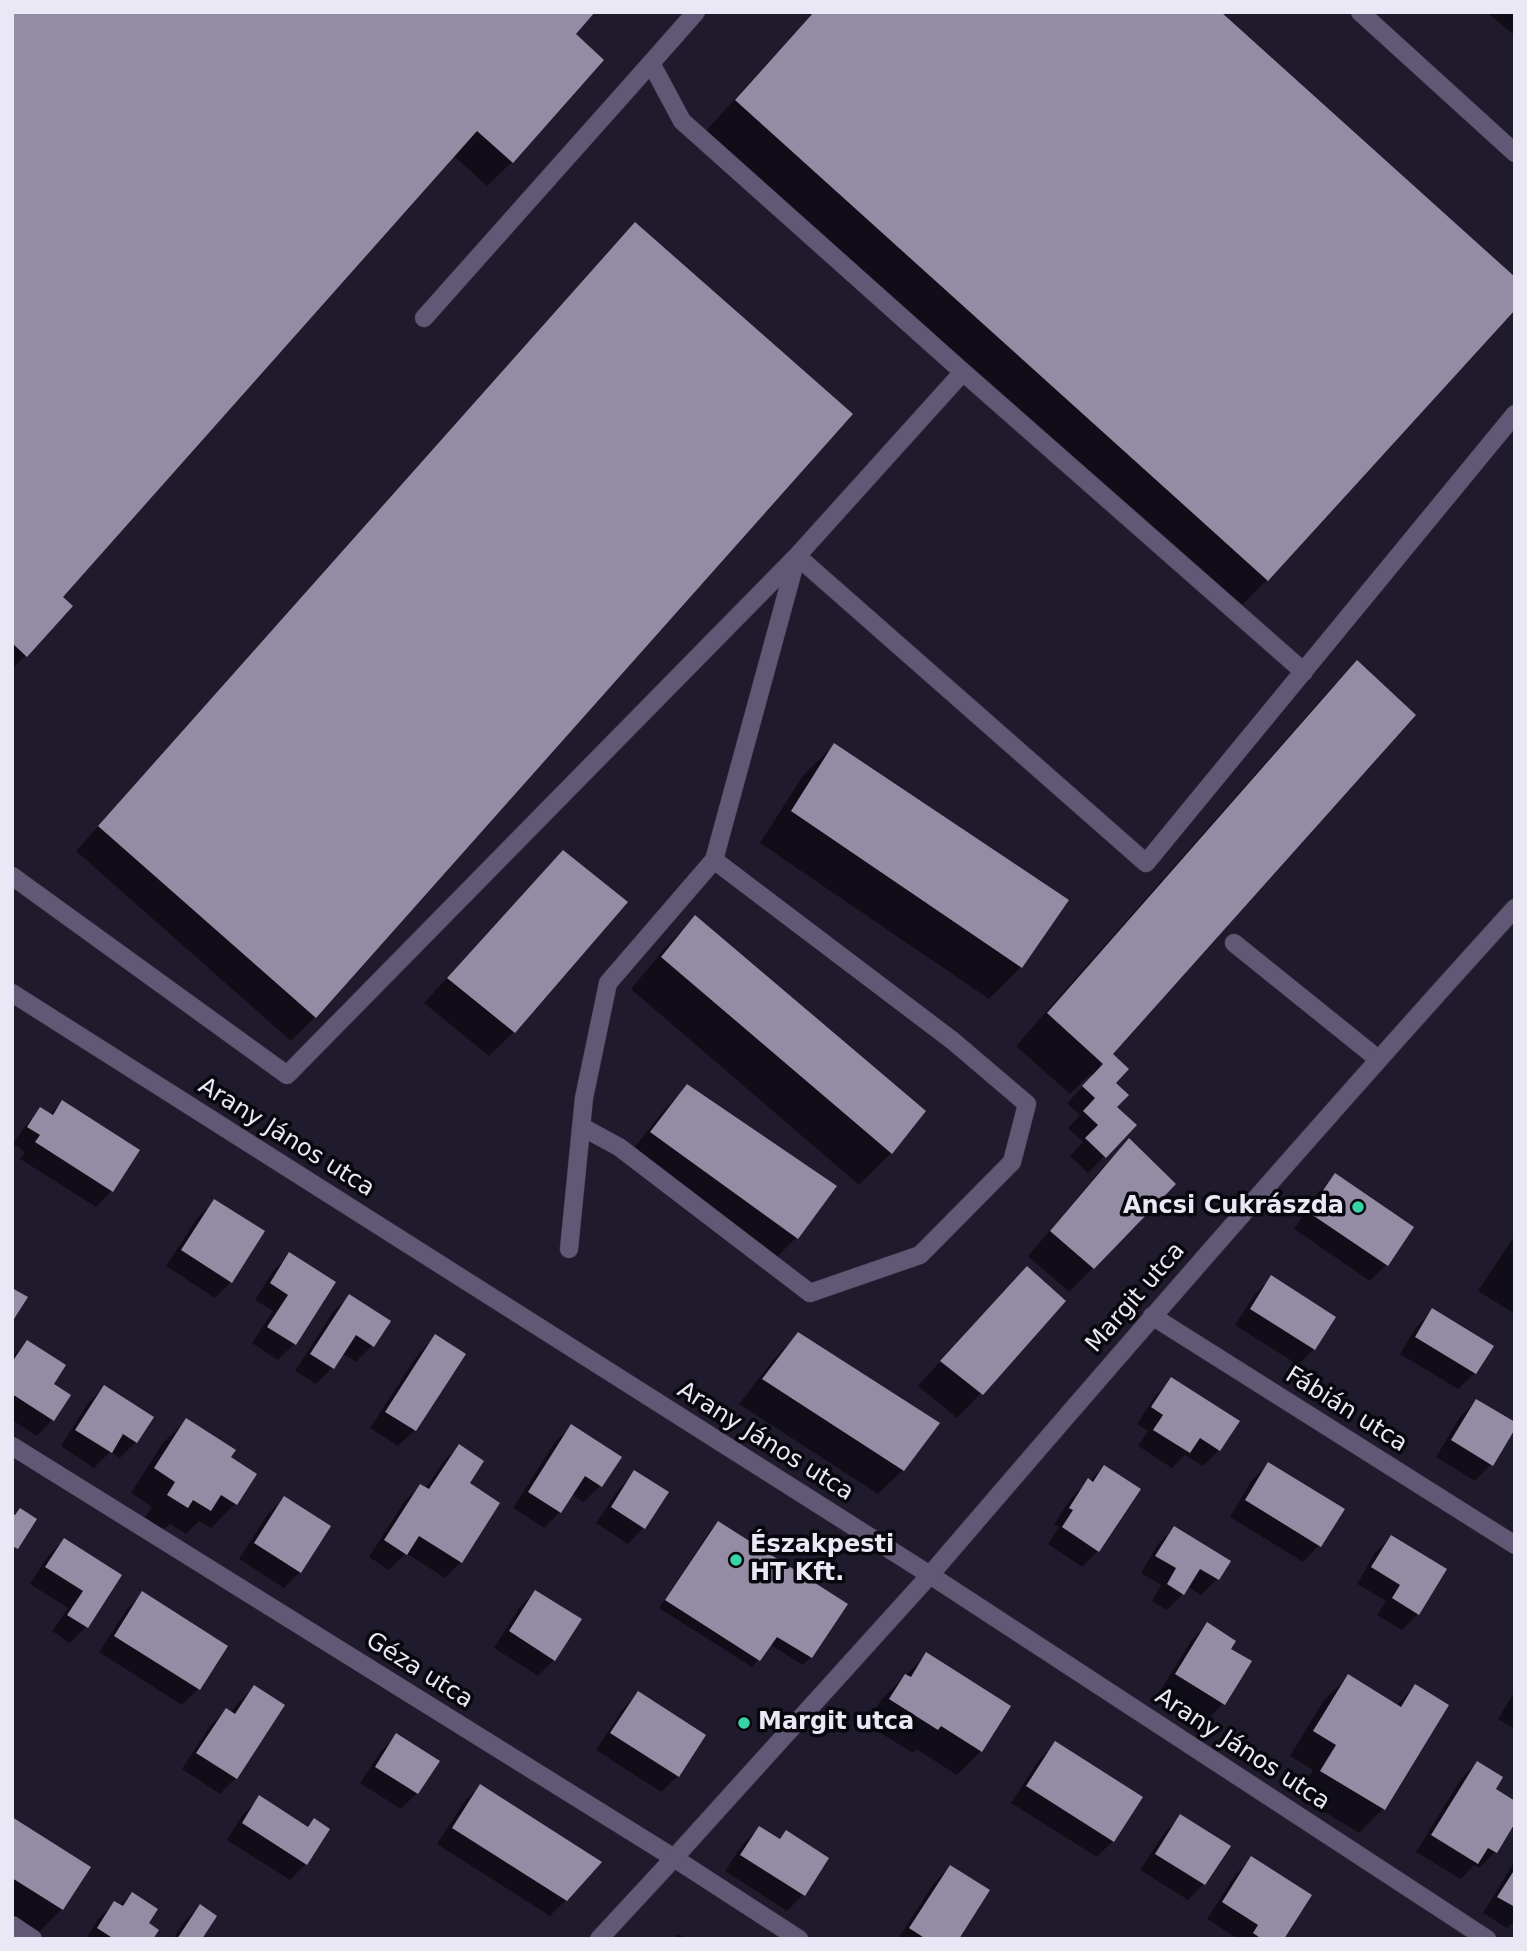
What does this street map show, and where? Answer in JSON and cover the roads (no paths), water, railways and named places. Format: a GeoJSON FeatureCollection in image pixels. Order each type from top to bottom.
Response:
{"type":"FeatureCollection","features":[{"type":"Feature","properties":{"kind":"street"},"geometry":{"type":"LineString","coordinates":[[424,318],[696,12]]}},
{"type":"Feature","properties":{"kind":"street"},"geometry":{"type":"LineString","coordinates":[[1360,12],[1515,153]]}},
{"type":"Feature","properties":{"kind":"street"},"geometry":{"type":"LineString","coordinates":[[651,63],[682,121],[962,372],[1304,671]]}},
{"type":"Feature","properties":{"kind":"street"},"geometry":{"type":"LineString","coordinates":[[12,876],[287,1075],[797,556],[962,372]]}},
{"type":"Feature","properties":{"kind":"street"},"geometry":{"type":"LineString","coordinates":[[797,556],[1146,863],[1515,414]]}},
{"type":"Feature","properties":{"kind":"street"},"geometry":{"type":"LineString","coordinates":[[569,1249],[584,1098],[608,983],[714,860],[797,556]]}},
{"type":"Feature","properties":{"kind":"street"},"geometry":{"type":"LineString","coordinates":[[582,1127],[619,1147],[810,1293],[920,1255],[1012,1162],[1027,1104],[953,1041],[714,860]]}},
{"type":"Feature","properties":{"kind":"street","name":"Margit utca"},"geometry":{"type":"LineString","coordinates":[[598,1939],[930,1575],[1152,1316],[1515,908]]}},
{"type":"Feature","properties":{"kind":"street"},"geometry":{"type":"LineString","coordinates":[[1234,943],[1378,1059]]}},
{"type":"Feature","properties":{"kind":"street","name":"Arany János utca"},"geometry":{"type":"LineString","coordinates":[[12,993],[930,1575],[1487,1939]]}},
{"type":"Feature","properties":{"kind":"street","name":"Fábián utca"},"geometry":{"type":"LineString","coordinates":[[1152,1316],[1515,1545]]}},
{"type":"Feature","properties":{"kind":"street","name":"Géza utca"},"geometry":{"type":"LineString","coordinates":[[12,1446],[674,1858],[799,1939]]}},
{"type":"Feature","properties":{"kind":"street"},"geometry":{"type":"LineString","coordinates":[[12,1925],[33,1939]]}},
{"type":"Feature","properties":{"kind":"place","name":"Ancsi Cukrászda"},"geometry":{"type":"Point","coordinates":[1358,1207]}},
{"type":"Feature","properties":{"kind":"place","name":"Északpesti HT Kft."},"geometry":{"type":"Point","coordinates":[736,1560]}},
{"type":"Feature","properties":{"kind":"place","name":"Margit utca"},"geometry":{"type":"Point","coordinates":[744,1723]}}]}
